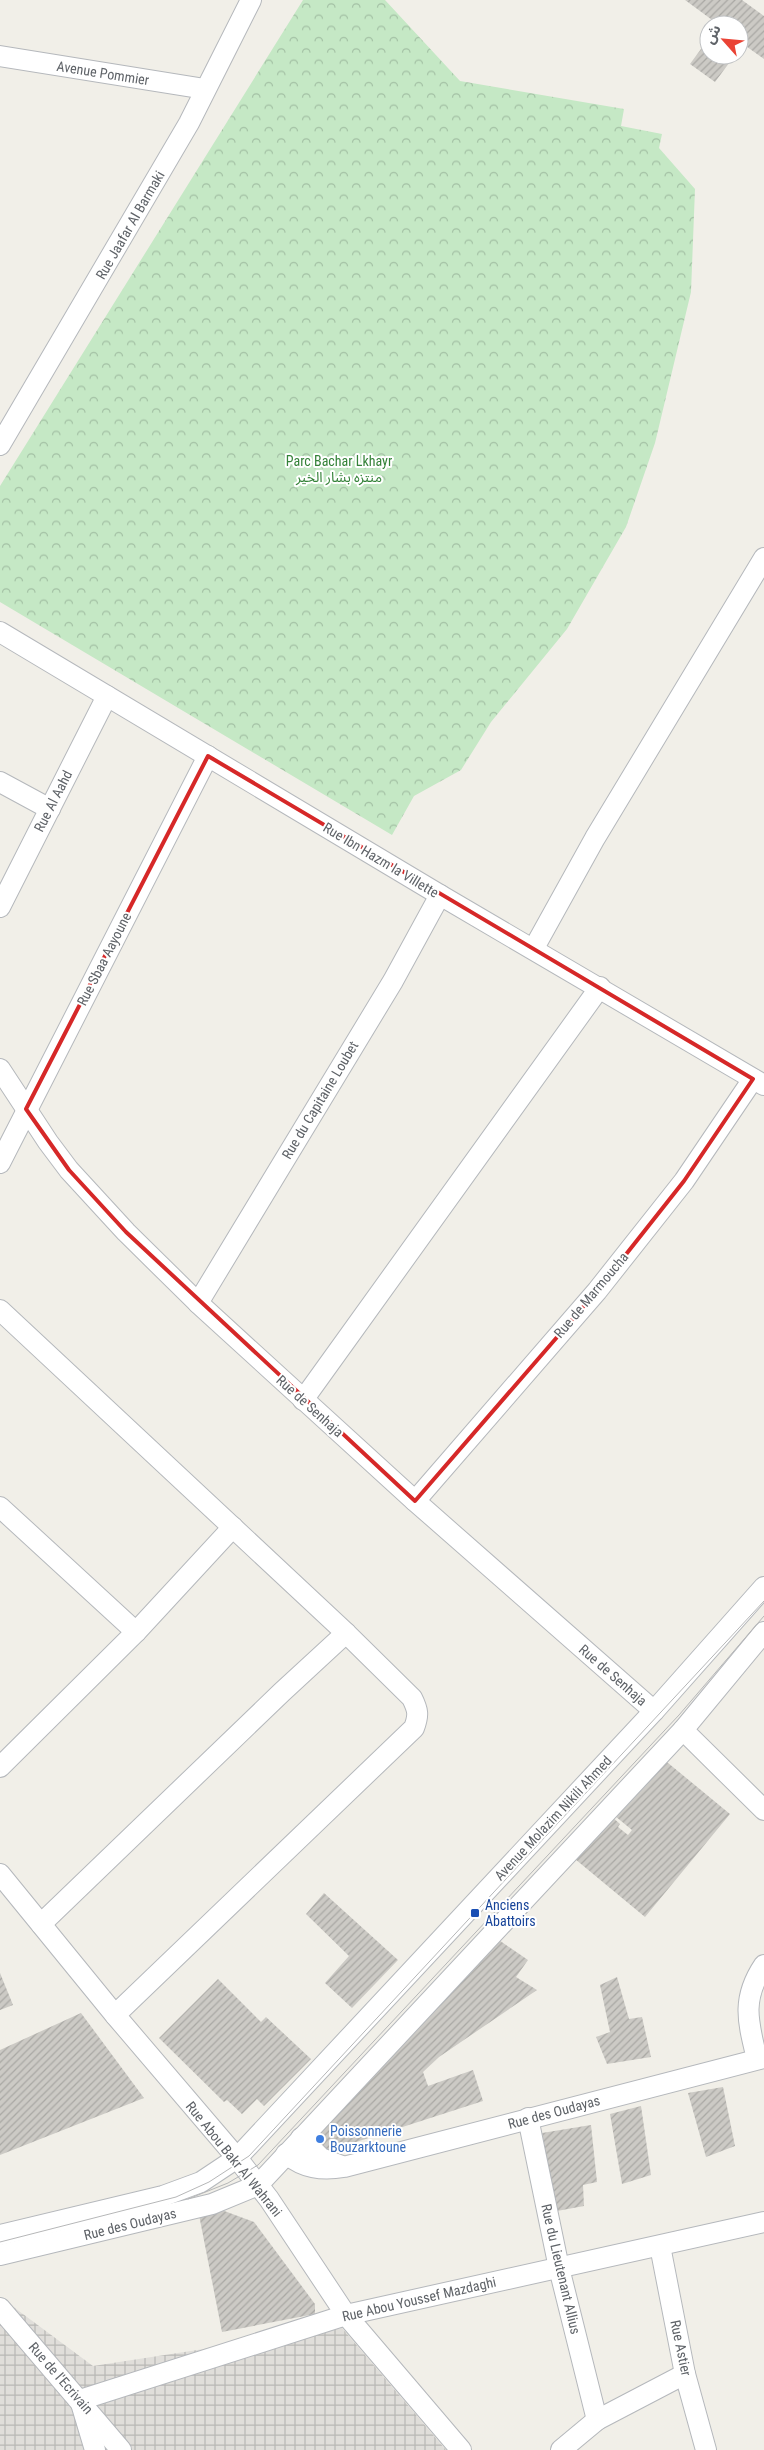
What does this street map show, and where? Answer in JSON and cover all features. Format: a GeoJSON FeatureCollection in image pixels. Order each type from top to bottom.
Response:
{"type":"FeatureCollection","features":[{"type":"Feature","properties":{"kind":"street","name":"Rue Jaafar Al Barmaki"},"geometry":{"type":"LineString","coordinates":[[0,445],[190,123],[251,0]]}},
{"type":"Feature","properties":{"kind":"street","name":"Avenue Pommier"},"geometry":{"type":"LineString","coordinates":[[0,56],[206,89]]}},
{"type":"Feature","properties":{"kind":"street"},"geometry":{"type":"LineString","coordinates":[[534,948],[595,838],[764,558]]}},
{"type":"Feature","properties":{"kind":"street","name":"Rue Ibn Hazm la Villette"},"geometry":{"type":"LineString","coordinates":[[0,632],[440,895],[534,948],[758,1082]]}},
{"type":"Feature","properties":{"kind":"street","name":"Rue Al Aahd"},"geometry":{"type":"LineString","coordinates":[[0,907],[107,696]]}},
{"type":"Feature","properties":{"kind":"street","name":"Rue Sbaa Aayoune"},"geometry":{"type":"LineString","coordinates":[[0,1163],[208,756]]}},
{"type":"Feature","properties":{"kind":"street"},"geometry":{"type":"LineString","coordinates":[[0,782],[50,809]]}},
{"type":"Feature","properties":{"kind":"street","name":"Rue du Capitaine Loubet"},"geometry":{"type":"LineString","coordinates":[[198,1303],[393,981],[440,895]]}},
{"type":"Feature","properties":{"kind":"street"},"geometry":{"type":"LineString","coordinates":[[303,1400],[600,987]]}},
{"type":"Feature","properties":{"kind":"street","name":"Rue de Senhaja"},"geometry":{"type":"LineString","coordinates":[[0,1069],[48,1142],[88,1191],[198,1303],[415,1501],[654,1711]]}},
{"type":"Feature","properties":{"kind":"street","name":"Rue de Marmoucha"},"geometry":{"type":"LineString","coordinates":[[415,1501],[597,1291],[684,1181],[758,1082]]}},
{"type":"Feature","properties":{"kind":"street"},"geometry":{"type":"LineString","coordinates":[[0,1310],[346,1633],[412,1698],[418,1710],[418,1717],[414,1728],[115,2015]]}},
{"type":"Feature","properties":{"kind":"street"},"geometry":{"type":"LineString","coordinates":[[0,1507],[136,1632]]}},
{"type":"Feature","properties":{"kind":"street"},"geometry":{"type":"LineString","coordinates":[[0,1767],[136,1632],[232,1527]]}},
{"type":"Feature","properties":{"kind":"street","name":"Avenue Molazim Nikili Ahmed"},"geometry":{"type":"LineString","coordinates":[[237,2158],[654,1711],[764,1586]]}},
{"type":"Feature","properties":{"kind":"street"},"geometry":{"type":"LineString","coordinates":[[258,2185],[683,1730],[764,1632]]}},
{"type":"Feature","properties":{"kind":"street"},"geometry":{"type":"LineString","coordinates":[[41,1924],[346,1633]]}},
{"type":"Feature","properties":{"kind":"street"},"geometry":{"type":"LineString","coordinates":[[683,1730],[764,1810]]}},
{"type":"Feature","properties":{"kind":"street","name":"Rue Abou Bakr Al Wahrani"},"geometry":{"type":"LineString","coordinates":[[0,1874],[115,2015],[237,2158],[269,2199],[346,2315],[461,2450]]}},
{"type":"Feature","properties":{"kind":"street"},"geometry":{"type":"LineString","coordinates":[[760,2059],[748,2023],[749,1998],[753,1981],[764,1965]]}},
{"type":"Feature","properties":{"kind":"street","name":"Rue des Oudayas"},"geometry":{"type":"LineString","coordinates":[[286,2154],[306,2166],[317,2169],[344,2167],[760,2059]]}},
{"type":"Feature","properties":{"kind":"street","name":"Rue du Lieutenant Allius"},"geometry":{"type":"LineString","coordinates":[[528,2118],[559,2268],[597,2420]]}},
{"type":"Feature","properties":{"kind":"street"},"geometry":{"type":"LineString","coordinates":[[301,2138],[321,2158],[344,2167]]}},
{"type":"Feature","properties":{"kind":"street","name":"Rue des Oudayas"},"geometry":{"type":"LineString","coordinates":[[0,2235],[163,2196],[201,2182],[237,2158]]}},
{"type":"Feature","properties":{"kind":"street","name":"Rue des Oudayas"},"geometry":{"type":"LineString","coordinates":[[0,2255],[212,2204],[258,2185]]}},
{"type":"Feature","properties":{"kind":"street","name":"Rue Abou Youssef Mazdaghi"},"geometry":{"type":"LineString","coordinates":[[80,2400],[346,2315],[764,2222]]}},
{"type":"Feature","properties":{"kind":"street","name":"Rue Astier"},"geometry":{"type":"LineString","coordinates":[[660,2246],[685,2374],[706,2450]]}},
{"type":"Feature","properties":{"kind":"street","name":"Rue de l'Ecrivain"},"geometry":{"type":"LineString","coordinates":[[0,2308],[122,2450]]}},
{"type":"Feature","properties":{"kind":"street"},"geometry":{"type":"LineString","coordinates":[[561,2450],[597,2420],[685,2374]]}},
{"type":"Feature","properties":{"kind":"street"},"geometry":{"type":"LineString","coordinates":[[80,2400],[95,2450]]}},
{"type":"Feature","properties":{"kind":"highlighted area"},"geometry":{"type":"Polygon","coordinates":[[[208,756],[753,1079],[684,1181],[597,1291],[415,1501],[126,1232],[69,1170],[26,1109],[208,756]]]}},
{"type":"Feature","properties":{"kind":"shaded area"},"geometry":{"type":"Polygon","coordinates":[[[0,2297],[93,2366],[342,2328],[446,2450],[0,2450],[0,2297]]]}},
{"type":"Feature","properties":{"kind":"green space","name":"Parc Bachar Lkhayr منتزه بشار الخير"},"geometry":{"type":"Polygon","coordinates":[[[303,0],[385,0],[460,81],[624,109],[621,126],[662,134],[659,148],[695,189],[691,292],[655,443],[626,527],[567,629],[491,722],[461,770],[414,796],[392,835],[0,602],[0,486],[303,0]]]}},
{"type":"Feature","properties":{"kind":"building"},"geometry":{"type":"Polygon","coordinates":[[[685,0],[742,0],[764,16],[764,59],[749,48],[749,15],[705,15],[685,0]]]}},
{"type":"Feature","properties":{"kind":"building"},"geometry":{"type":"Polygon","coordinates":[[[699,52],[699,65],[728,65],[715,82],[690,64],[699,52]]]}},
{"type":"Feature","properties":{"kind":"building"},"geometry":{"type":"Polygon","coordinates":[[[662,1758],[730,1814],[645,1917],[575,1859],[611,1816],[620,1824],[618,1827],[628,1835],[632,1830],[615,1816],[662,1758]]]}},
{"type":"Feature","properties":{"kind":"building"},"geometry":{"type":"Polygon","coordinates":[[[324,1893],[398,1960],[352,2008],[325,1983],[349,1956],[306,1914],[324,1893]]]}},
{"type":"Feature","properties":{"kind":"building"},"geometry":{"type":"Polygon","coordinates":[[[496,1938],[528,1960],[516,1977],[537,1990],[439,2057],[423,2072],[428,2086],[473,2070],[483,2101],[322,2153],[312,2135],[496,1938]]]}},
{"type":"Feature","properties":{"kind":"building"},"geometry":{"type":"Polygon","coordinates":[[[0,1973],[13,2005],[0,2010],[0,1973]]]}},
{"type":"Feature","properties":{"kind":"building"},"geometry":{"type":"Polygon","coordinates":[[[617,1977],[629,2019],[642,2017],[651,2057],[607,2064],[596,2037],[610,2032],[600,1985],[617,1977]]]}},
{"type":"Feature","properties":{"kind":"building"},"geometry":{"type":"Polygon","coordinates":[[[218,1979],[261,2022],[266,2017],[311,2059],[264,2106],[257,2099],[242,2114],[227,2100],[224,2102],[159,2038],[218,1979]]]}},
{"type":"Feature","properties":{"kind":"building"},"geometry":{"type":"Polygon","coordinates":[[[81,2013],[144,2098],[0,2155],[0,2050],[81,2013]]]}},
{"type":"Feature","properties":{"kind":"building"},"geometry":{"type":"Polygon","coordinates":[[[723,2087],[735,2146],[706,2157],[688,2093],[723,2087]]]}},
{"type":"Feature","properties":{"kind":"building"},"geometry":{"type":"Polygon","coordinates":[[[641,2106],[651,2175],[622,2184],[610,2114],[641,2106]]]}},
{"type":"Feature","properties":{"kind":"building"},"geometry":{"type":"Polygon","coordinates":[[[591,2125],[597,2182],[583,2185],[584,2206],[557,2211],[542,2133],[591,2125]]]}},
{"type":"Feature","properties":{"kind":"building"},"geometry":{"type":"Polygon","coordinates":[[[219,2209],[254,2222],[315,2304],[315,2314],[222,2332],[199,2215],[219,2209]]]}},
{"type":"Feature","properties":{"kind":"tram line"},"geometry":{"type":"LineString","coordinates":[[0,2242],[176,2197],[209,2182],[249,2156],[764,1601]]}},
{"type":"Feature","properties":{"kind":"tram line"},"geometry":{"type":"LineString","coordinates":[[188,2199],[228,2183],[258,2165],[679,1715],[764,1616]]}},
{"type":"Feature","properties":{"kind":"place","name":"Anciens Abattoirs"},"geometry":{"type":"Point","coordinates":[475,1913]}},
{"type":"Feature","properties":{"kind":"place","name":"Poissonnerie Bouzarktoune"},"geometry":{"type":"Point","coordinates":[320,2139]}}]}
